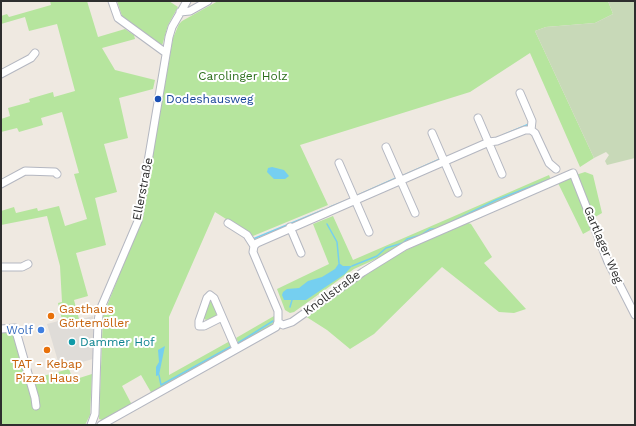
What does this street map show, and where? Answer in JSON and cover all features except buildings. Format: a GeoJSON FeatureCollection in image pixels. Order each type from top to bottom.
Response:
{"type":"FeatureCollection","features":[{"type":"Feature","properties":{"kind":"street"},"geometry":{"type":"LineString","coordinates":[[112,1],[118,18],[166,53]]}},
{"type":"Feature","properties":{"kind":"street","name":"Ellerstraße"},"geometry":{"type":"LineString","coordinates":[[94,424],[99,315],[138,222],[166,53],[172,27],[187,1]]}},
{"type":"Feature","properties":{"kind":"street"},"geometry":{"type":"LineString","coordinates":[[180,12],[190,11],[208,1]]}},
{"type":"Feature","properties":{"kind":"street"},"geometry":{"type":"LineString","coordinates":[[1,74],[31,58],[35,53]]}},
{"type":"Feature","properties":{"kind":"street"},"geometry":{"type":"LineString","coordinates":[[520,93],[532,121],[531,130]]}},
{"type":"Feature","properties":{"kind":"street"},"geometry":{"type":"LineString","coordinates":[[478,118],[502,174]]}},
{"type":"Feature","properties":{"kind":"street"},"geometry":{"type":"LineString","coordinates":[[254,246],[257,242],[290,227],[489,142],[497,141],[525,130],[531,130],[535,133],[549,163],[556,169]]}},
{"type":"Feature","properties":{"kind":"street"},"geometry":{"type":"LineString","coordinates":[[432,133],[458,193]]}},
{"type":"Feature","properties":{"kind":"street"},"geometry":{"type":"LineString","coordinates":[[386,147],[415,213]]}},
{"type":"Feature","properties":{"kind":"street"},"geometry":{"type":"LineString","coordinates":[[339,163],[369,232]]}},
{"type":"Feature","properties":{"kind":"street"},"geometry":{"type":"LineString","coordinates":[[1,184],[25,171],[55,172],[57,174]]}},
{"type":"Feature","properties":{"kind":"street","name":"Gartlager Weg"},"geometry":{"type":"LineString","coordinates":[[573,173],[608,262],[635,315]]}},
{"type":"Feature","properties":{"kind":"street","name":"Knollstraße"},"geometry":{"type":"LineString","coordinates":[[278,322],[283,325],[292,322],[363,272],[405,246],[573,173]]}},
{"type":"Feature","properties":{"kind":"street"},"geometry":{"type":"LineString","coordinates":[[101,425],[272,330],[278,322],[278,311],[256,260],[254,246],[247,236],[228,224]]}},
{"type":"Feature","properties":{"kind":"street"},"geometry":{"type":"LineString","coordinates":[[290,227],[301,253]]}},
{"type":"Feature","properties":{"kind":"street"},"geometry":{"type":"LineString","coordinates":[[1,267],[22,267],[28,264]]}},
{"type":"Feature","properties":{"kind":"street"},"geometry":{"type":"LineString","coordinates":[[222,318],[236,349]]}},
{"type":"Feature","properties":{"kind":"street"},"geometry":{"type":"LineString","coordinates":[[1,329],[15,328],[36,406]]}},
{"type":"Feature","properties":{"kind":"green space"},"geometry":{"type":"Polygon","coordinates":[[[50,1],[87,1],[98,37],[125,29],[134,35],[135,39],[102,48],[115,70],[155,80],[153,89],[119,98],[128,138],[104,144],[117,192],[95,198],[106,245],[76,253],[88,296],[74,300],[79,319],[68,323],[66,319],[62,320],[58,303],[62,302],[60,266],[47,216],[1,225],[1,211],[14,207],[16,213],[37,208],[38,211],[59,206],[65,226],[87,219],[74,174],[79,173],[62,112],[41,118],[43,125],[19,132],[17,128],[1,132],[1,119],[10,116],[8,108],[30,102],[29,99],[53,92],[54,97],[75,91],[57,24],[29,31],[25,17],[1,24],[1,16],[7,14],[9,17],[51,5],[50,1]]]}},
{"type":"Feature","properties":{"kind":"green space"},"geometry":{"type":"Polygon","coordinates":[[[117,1],[169,1],[178,7],[168,25],[162,46],[122,16],[117,1]]]}},
{"type":"Feature","properties":{"kind":"green space","name":"Carolinger Holz"},"geometry":{"type":"Polygon","coordinates":[[[218,1],[608,1],[613,14],[595,23],[546,27],[535,31],[594,158],[580,167],[530,53],[470,92],[300,145],[328,205],[253,236],[215,212],[169,317],[169,375],[230,341],[230,349],[152,394],[141,375],[122,386],[132,405],[102,420],[99,419],[103,316],[142,217],[173,38],[179,24],[182,21],[218,1]]]}},
{"type":"Feature","properties":{"kind":"green space"},"geometry":{"type":"Polygon","coordinates":[[[608,1],[635,1],[635,158],[607,165],[605,161],[609,155],[606,152],[594,158],[535,31],[546,27],[595,23],[613,14],[608,1]]]}},
{"type":"Feature","properties":{"kind":"green space"},"geometry":{"type":"Polygon","coordinates":[[[585,172],[593,175],[602,213],[590,220],[594,228],[583,234],[557,181],[585,172]]]}},
{"type":"Feature","properties":{"kind":"green space"},"geometry":{"type":"Polygon","coordinates":[[[549,175],[551,180],[354,269],[294,312],[290,313],[285,310],[277,289],[329,264],[313,224],[333,216],[353,260],[549,175]]]}},
{"type":"Feature","properties":{"kind":"green space"},"geometry":{"type":"Polygon","coordinates":[[[466,222],[471,224],[492,257],[484,263],[526,309],[514,313],[499,312],[442,267],[374,334],[350,349],[327,330],[305,316],[377,264],[466,222]]]}},
{"type":"Feature","properties":{"kind":"green space"},"geometry":{"type":"Polygon","coordinates":[[[210,301],[213,302],[217,312],[216,316],[206,320],[202,317],[207,303],[210,301]]]}},
{"type":"Feature","properties":{"kind":"green space"},"geometry":{"type":"Polygon","coordinates":[[[274,316],[274,322],[269,328],[241,343],[238,342],[236,338],[274,316]]]}},
{"type":"Feature","properties":{"kind":"green space"},"geometry":{"type":"Polygon","coordinates":[[[15,332],[28,380],[69,369],[73,380],[92,374],[90,415],[85,425],[1,425],[1,333],[15,332]]]}},
{"type":"Feature","properties":{"kind":"shaded area","name":"Dammer Hof"},"geometry":{"type":"Polygon","coordinates":[[[93,316],[93,359],[60,368],[47,324],[66,319],[68,323],[93,316]]]}},
{"type":"Feature","properties":{"kind":"water"},"geometry":{"type":"Polygon","coordinates":[[[272,167],[284,170],[289,176],[285,179],[274,179],[267,172],[268,168],[272,167]]]}},
{"type":"Feature","properties":{"kind":"water"},"geometry":{"type":"Polygon","coordinates":[[[339,263],[343,266],[352,266],[345,274],[306,300],[284,300],[282,295],[287,289],[299,288],[308,281],[322,277],[335,269],[339,263]]]}},
{"type":"Feature","properties":{"kind":"water"},"geometry":{"type":"Polygon","coordinates":[[[165,346],[159,375],[156,376],[156,367],[159,362],[158,350],[165,346]]]}},
{"type":"Feature","properties":{"kind":"waterway"},"geometry":{"type":"LineString","coordinates":[[503,135],[529,124]]}},
{"type":"Feature","properties":{"kind":"waterway"},"geometry":{"type":"LineString","coordinates":[[402,176],[440,159]]}},
{"type":"Feature","properties":{"kind":"waterway"},"geometry":{"type":"LineString","coordinates":[[356,196],[396,178]]}},
{"type":"Feature","properties":{"kind":"waterway"},"geometry":{"type":"LineString","coordinates":[[352,266],[377,256],[386,248],[403,243],[407,239],[421,235],[430,229],[437,229],[496,200],[548,180]]}},
{"type":"Feature","properties":{"kind":"waterway"},"geometry":{"type":"LineString","coordinates":[[330,207],[350,199]]}},
{"type":"Feature","properties":{"kind":"waterway"},"geometry":{"type":"LineString","coordinates":[[253,239],[323,210]]}},
{"type":"Feature","properties":{"kind":"waterway"},"geometry":{"type":"LineString","coordinates":[[327,224],[337,242],[339,263]]}},
{"type":"Feature","properties":{"kind":"waterway"},"geometry":{"type":"LineString","coordinates":[[290,307],[292,300]]}},
{"type":"Feature","properties":{"kind":"waterway"},"geometry":{"type":"LineString","coordinates":[[238,343],[273,321]]}},
{"type":"Feature","properties":{"kind":"waterway"},"geometry":{"type":"LineString","coordinates":[[159,375],[161,385],[230,347]]}},
{"type":"Feature","properties":{"kind":"place","name":"Dodeshausweg"},"geometry":{"type":"Point","coordinates":[158,99]}},
{"type":"Feature","properties":{"kind":"place","name":"Gasthaus Görtemöller"},"geometry":{"type":"Point","coordinates":[51,316]}},
{"type":"Feature","properties":{"kind":"place","name":"Wolf"},"geometry":{"type":"Point","coordinates":[41,330]}},
{"type":"Feature","properties":{"kind":"place","name":"Dammer Hof"},"geometry":{"type":"Point","coordinates":[72,342]}},
{"type":"Feature","properties":{"kind":"place","name":"TAT - Kebap Pizza Haus"},"geometry":{"type":"Point","coordinates":[47,350]}}]}
